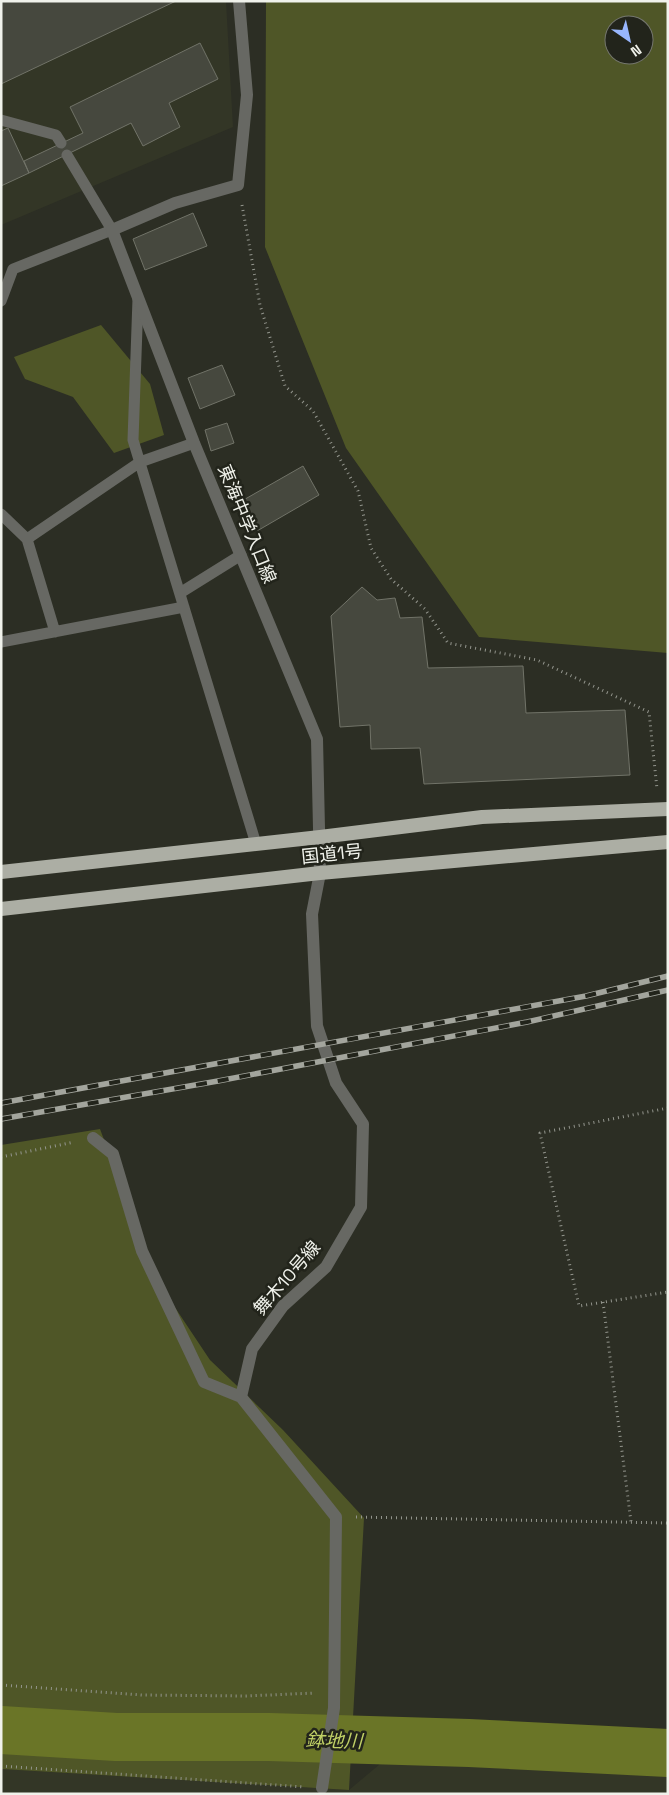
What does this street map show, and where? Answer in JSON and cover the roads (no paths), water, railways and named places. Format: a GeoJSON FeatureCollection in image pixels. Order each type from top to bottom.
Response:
{"type":"FeatureCollection","features":[{"type":"Feature","properties":{"kind":"highway","name":"国道1号"},"geometry":{"type":"LineString","coordinates":[[1,872],[482,817],[664,809]]}},
{"type":"Feature","properties":{"kind":"highway","name":"国道1号"},"geometry":{"type":"LineString","coordinates":[[1,909],[320,873],[668,842]]}},
{"type":"Feature","properties":{"kind":"street"},"geometry":{"type":"LineString","coordinates":[[112,230],[175,203],[238,185],[247,95],[239,1]]}},
{"type":"Feature","properties":{"kind":"street","name":"東海中学入口線"},"geometry":{"type":"LineString","coordinates":[[112,230],[194,443],[317,739],[320,837]]}},
{"type":"Feature","properties":{"kind":"street","name":"舞木10号線"},"geometry":{"type":"LineString","coordinates":[[241,1397],[252,1349],[283,1306],[326,1266],[361,1207],[363,1124],[336,1082],[317,1026],[312,914],[320,873],[320,837]]}},
{"type":"Feature","properties":{"kind":"street"},"geometry":{"type":"LineString","coordinates":[[94,1138],[113,1154],[142,1251],[204,1382],[241,1397],[336,1517],[335,1692],[322,1788]]}},
{"type":"Feature","properties":{"kind":"lane"},"geometry":{"type":"LineString","coordinates":[[1,120],[56,135],[61,143]]}},
{"type":"Feature","properties":{"kind":"lane"},"geometry":{"type":"LineString","coordinates":[[1,301],[13,269],[112,230],[67,155]]}},
{"type":"Feature","properties":{"kind":"lane"},"geometry":{"type":"LineString","coordinates":[[138,299],[134,440],[256,844]]}},
{"type":"Feature","properties":{"kind":"lane"},"geometry":{"type":"LineString","coordinates":[[27,539],[140,462],[194,443]]}},
{"type":"Feature","properties":{"kind":"lane"},"geometry":{"type":"LineString","coordinates":[[1,514],[27,539],[55,632]]}},
{"type":"Feature","properties":{"kind":"lane"},"geometry":{"type":"LineString","coordinates":[[180,593],[241,555]]}},
{"type":"Feature","properties":{"kind":"lane"},"geometry":{"type":"LineString","coordinates":[[1,642],[184,607]]}},
{"type":"Feature","properties":{"kind":"waterway","name":"鉢地川"},"geometry":{"type":"LineString","coordinates":[[1,1730],[116,1737],[269,1737],[469,1743],[668,1753]]}},
{"type":"Feature","properties":{"kind":"railway"},"geometry":{"type":"LineString","coordinates":[[1,1103],[586,996],[668,976]]}},
{"type":"Feature","properties":{"kind":"railway"},"geometry":{"type":"LineString","coordinates":[[1,1119],[218,1081],[527,1022],[668,990]]}}]}
